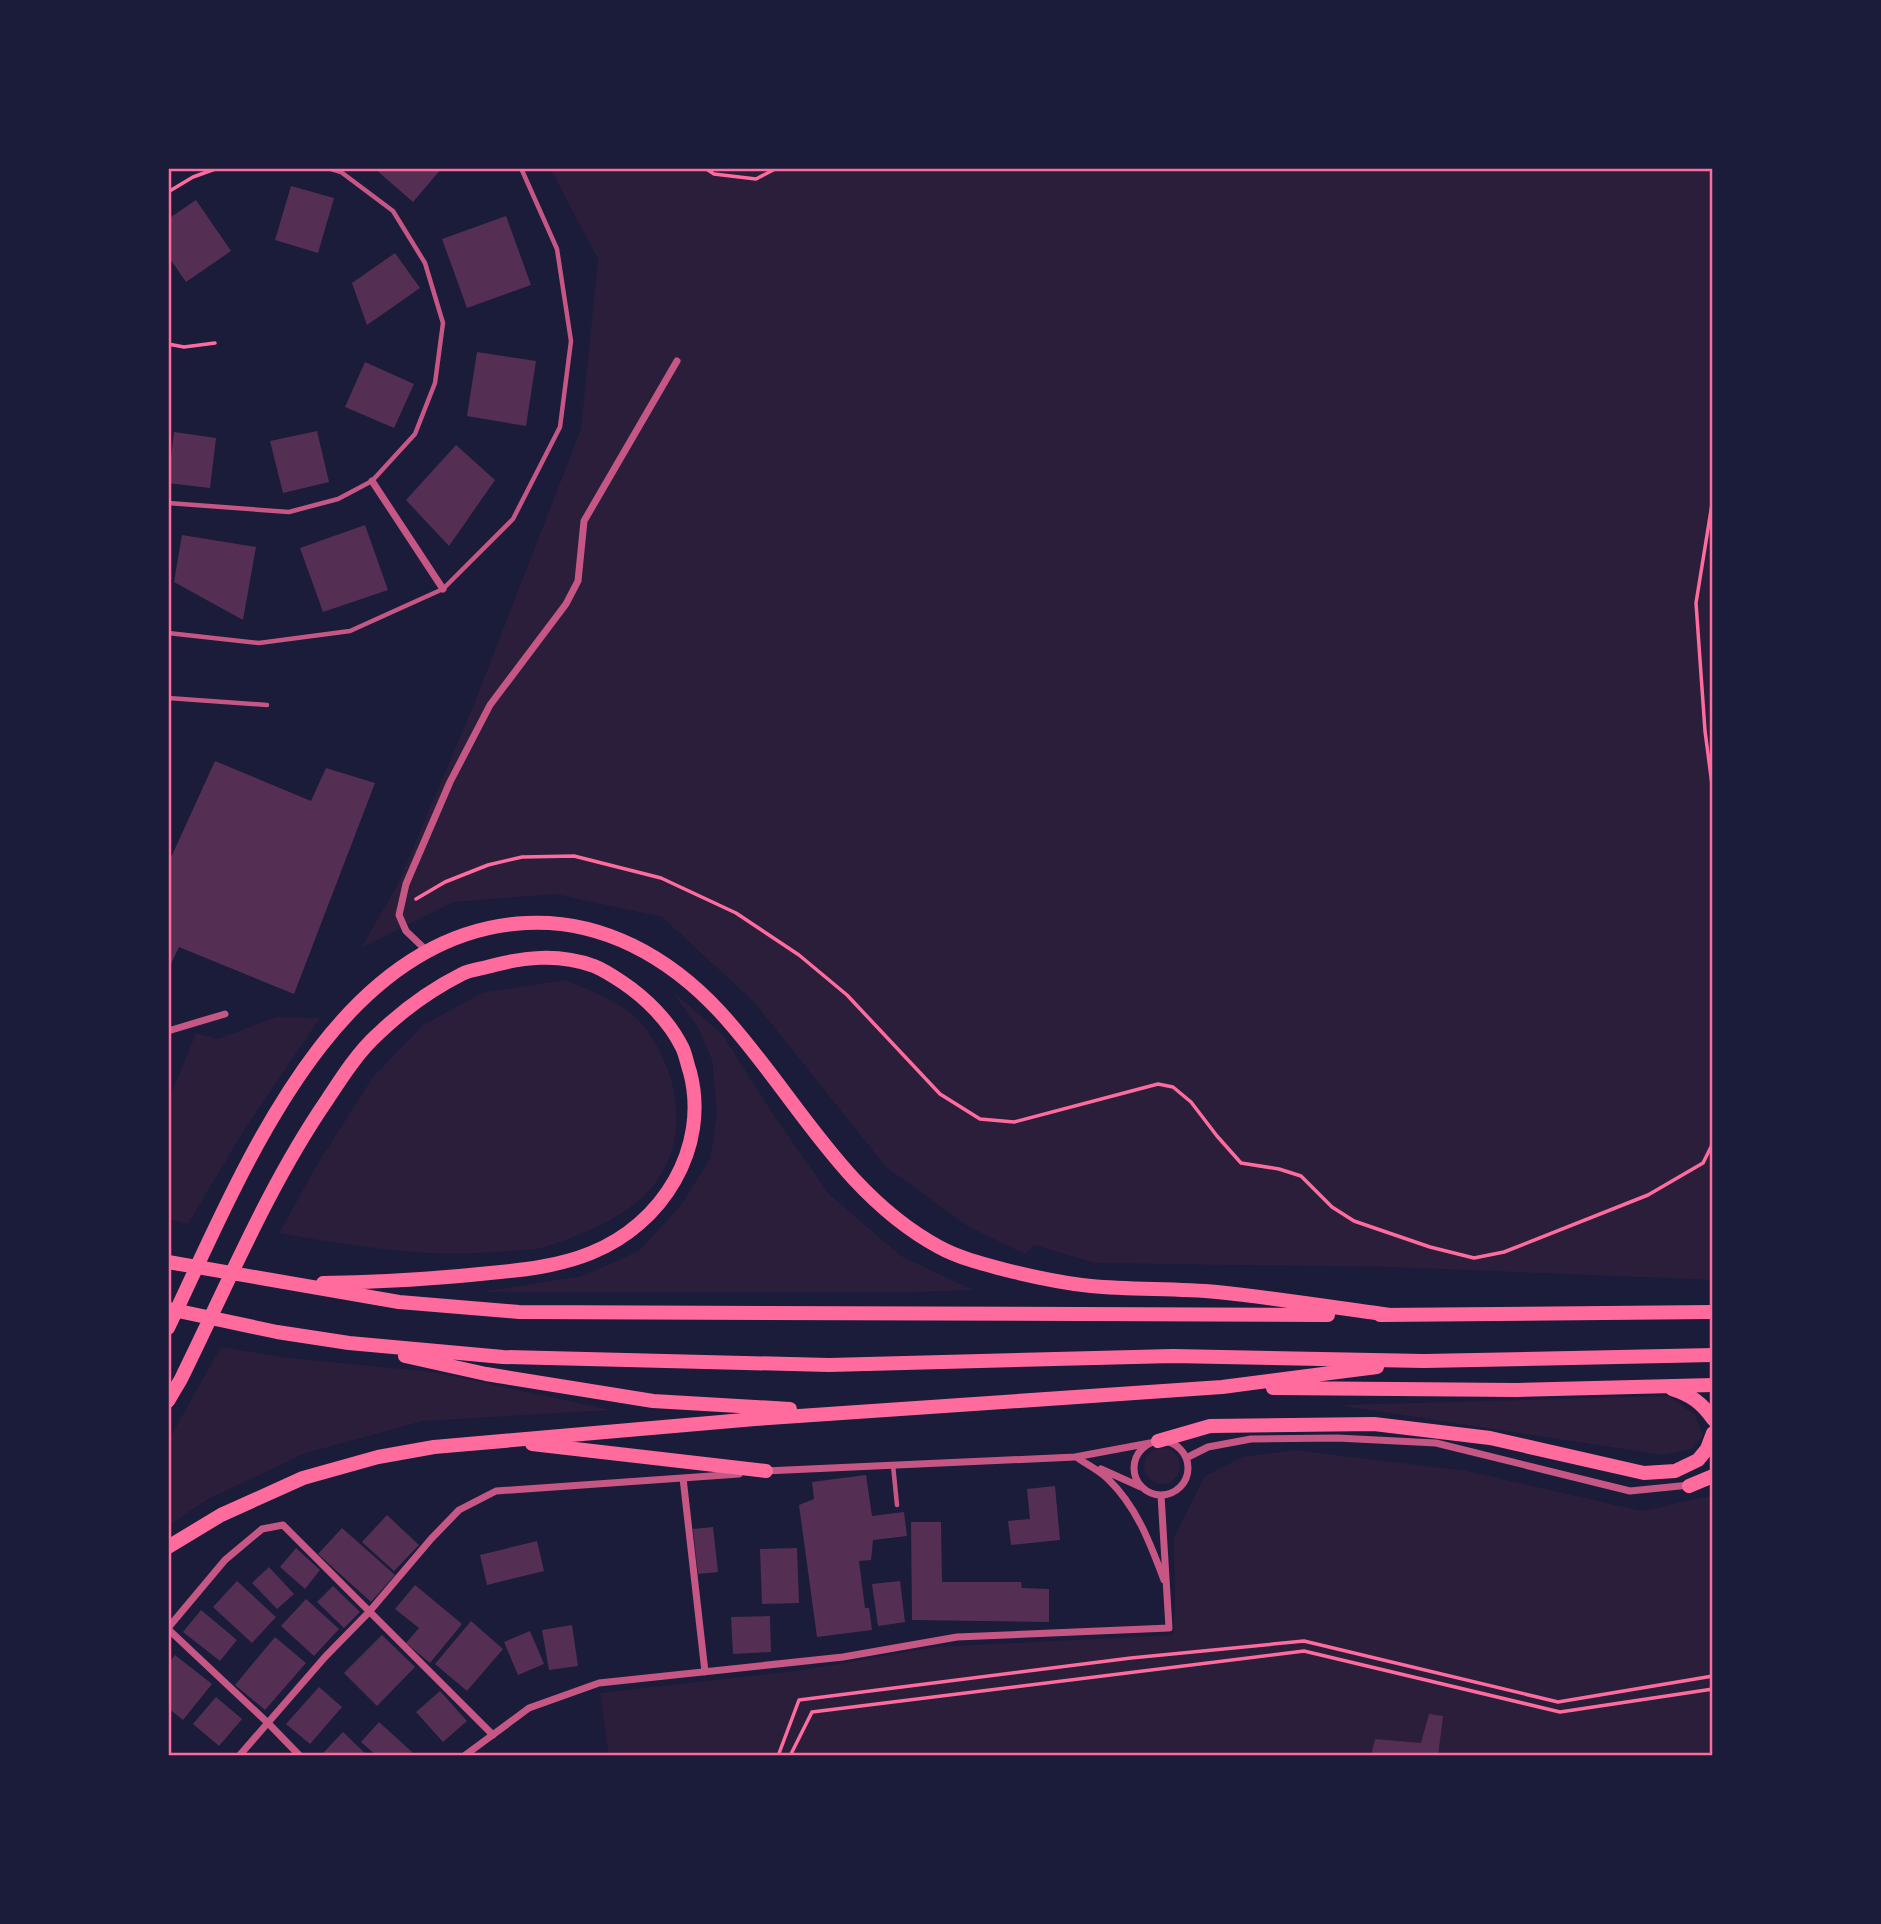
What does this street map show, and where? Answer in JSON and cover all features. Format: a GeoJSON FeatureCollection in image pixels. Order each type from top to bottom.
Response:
{"type":"FeatureCollection","features":[{"type":"Feature","properties":{"kind":"highway"},"geometry":{"type":"LineString","coordinates":[[168,1328],[278,1109],[307,1062],[354,1007],[383,980],[427,951],[474,932],[505,924],[550,921],[594,929],[633,944],[677,972],[719,1011],[831,1155],[873,1200],[906,1227],[942,1249],[980,1263],[1041,1279],[1093,1286],[1216,1292],[1390,1315]]}},
{"type":"Feature","properties":{"kind":"highway"},"geometry":{"type":"LineString","coordinates":[[168,1401],[275,1188],[311,1123],[344,1075],[375,1037],[401,1014],[464,973],[517,959],[555,957],[598,967],[635,991],[662,1017],[683,1049],[694,1090],[694,1124],[687,1155],[677,1178],[660,1203],[619,1240],[559,1264],[517,1270],[413,1281],[287,1284]]}},
{"type":"Feature","properties":{"kind":"highway"},"geometry":{"type":"LineString","coordinates":[[168,1262],[399,1302],[519,1312],[1390,1315],[1711,1312]]}},
{"type":"Feature","properties":{"kind":"highway"},"geometry":{"type":"LineString","coordinates":[[168,1309],[277,1332],[349,1343],[503,1357],[830,1365],[1173,1356],[1424,1361],[1711,1355]]}},
{"type":"Feature","properties":{"kind":"highway"},"geometry":{"type":"LineString","coordinates":[[349,1343],[486,1374],[653,1401],[858,1413]]}},
{"type":"Feature","properties":{"kind":"highway"},"geometry":{"type":"LineString","coordinates":[[168,1547],[221,1515],[256,1498],[331,1469],[434,1447],[755,1419],[1222,1387],[1424,1361]]}},
{"type":"Feature","properties":{"kind":"highway"},"geometry":{"type":"LineString","coordinates":[[1222,1387],[1517,1391],[1710,1385]]}},
{"type":"Feature","properties":{"kind":"highway"},"geometry":{"type":"LineString","coordinates":[[1664,1387],[1688,1394],[1704,1406],[1713,1419]]}},
{"type":"Feature","properties":{"kind":"highway"},"geometry":{"type":"LineString","coordinates":[[1154,1442],[1210,1426],[1374,1424],[1490,1438],[1644,1473],[1675,1471],[1698,1460],[1707,1449],[1713,1433]]}},
{"type":"Feature","properties":{"kind":"highway"},"geometry":{"type":"LineString","coordinates":[[499,1440],[766,1471]]}},
{"type":"Feature","properties":{"kind":"highway"},"geometry":{"type":"LineString","coordinates":[[1689,1486],[1713,1476]]}},
{"type":"Feature","properties":{"kind":"street"},"geometry":{"type":"LineString","coordinates":[[427,951],[406,931],[399,915],[406,884],[450,782],[490,705],[566,604],[578,581],[584,521],[677,361]]}},
{"type":"Feature","properties":{"kind":"street"},"geometry":{"type":"LineString","coordinates":[[372,481],[443,589]]}},
{"type":"Feature","properties":{"kind":"street"},"geometry":{"type":"LineString","coordinates":[[168,1031],[225,1014]]}},
{"type":"Feature","properties":{"kind":"street"},"geometry":{"type":"LineString","coordinates":[[1186,1458],[1208,1447],[1251,1439],[1337,1438],[1423,1442],[1630,1491],[1689,1486],[1713,1468]]}},
{"type":"Feature","properties":{"kind":"street"},"geometry":{"type":"LineString","coordinates":[[1144,1489],[1138,1482],[1134,1465],[1142,1448],[1154,1442]]}},
{"type":"Feature","properties":{"kind":"street"},"geometry":{"type":"LineString","coordinates":[[239,1756],[459,1510],[496,1491],[766,1471],[1075,1457],[1154,1442],[1175,1445],[1186,1458],[1188,1466],[1184,1483],[1178,1489],[1161,1495],[1075,1457]]}},
{"type":"Feature","properties":{"kind":"street"},"geometry":{"type":"LineString","coordinates":[[1075,1457],[1106,1477],[1130,1503],[1147,1535],[1167,1590]]}},
{"type":"Feature","properties":{"kind":"street"},"geometry":{"type":"LineString","coordinates":[[683,1478],[705,1672]]}},
{"type":"Feature","properties":{"kind":"street"},"geometry":{"type":"LineString","coordinates":[[464,1756],[529,1708],[599,1683],[843,1657],[957,1637],[1170,1628],[1161,1495]]}},
{"type":"Feature","properties":{"kind":"street"},"geometry":{"type":"LineString","coordinates":[[300,1756],[168,1628],[225,1560],[262,1529],[283,1525],[493,1735]]}},
{"type":"Feature","properties":{"kind":"lane"},"geometry":{"type":"LineString","coordinates":[[168,503],[289,512],[338,499],[372,481],[415,434],[435,383],[443,323],[425,263],[393,211],[341,172],[328,168]]}},
{"type":"Feature","properties":{"kind":"lane"},"geometry":{"type":"LineString","coordinates":[[168,633],[259,643],[350,631],[443,589],[513,519],[560,427],[572,341],[557,249],[521,168]]}},
{"type":"Feature","properties":{"kind":"lane"},"geometry":{"type":"LineString","coordinates":[[168,698],[267,705]]}},
{"type":"Feature","properties":{"kind":"lane"},"geometry":{"type":"LineString","coordinates":[[893,1465],[897,1505]]}},
{"type":"Feature","properties":{"kind":"path"},"geometry":{"type":"LineString","coordinates":[[168,192],[193,177],[218,168]]}},
{"type":"Feature","properties":{"kind":"path"},"geometry":{"type":"LineString","coordinates":[[705,168],[713,174],[756,179],[776,168]]}},
{"type":"Feature","properties":{"kind":"path"},"geometry":{"type":"LineString","coordinates":[[168,344],[184,347],[215,343]]}},
{"type":"Feature","properties":{"kind":"path"},"geometry":{"type":"LineString","coordinates":[[1713,498],[1696,603],[1704,731],[1713,792]]}},
{"type":"Feature","properties":{"kind":"path"},"geometry":{"type":"LineString","coordinates":[[399,915],[420,896],[445,882],[488,864],[522,857],[574,856],[661,878],[736,913],[799,955],[847,995],[940,1094],[979,1119],[1014,1122],[1158,1084],[1173,1087],[1191,1102],[1241,1163],[1279,1169],[1301,1176],[1332,1207],[1354,1221],[1430,1247],[1474,1258],[1504,1252],[1648,1195],[1703,1163],[1713,1143]]}},
{"type":"Feature","properties":{"kind":"path"},"geometry":{"type":"LineString","coordinates":[[778,1756],[799,1700],[1131,1658],[1304,1641],[1558,1702],[1713,1676]]}},
{"type":"Feature","properties":{"kind":"path"},"geometry":{"type":"LineString","coordinates":[[790,1756],[813,1712],[1304,1650],[1560,1712],[1713,1689]]}},
{"type":"Feature","properties":{"kind":"shaded area"},"geometry":{"type":"Polygon","coordinates":[[[550,168],[1713,168],[1713,1280],[1391,1267],[1095,1263],[1034,1245],[1025,1254],[969,1227],[886,1167],[754,1002],[662,917],[555,894],[453,902],[361,948],[397,886],[474,704],[581,429],[598,259],[550,168]]]}},
{"type":"Feature","properties":{"kind":"shaded area"},"geometry":{"type":"Polygon","coordinates":[[[564,980],[606,998],[635,1017],[655,1043],[666,1064],[673,1086],[676,1132],[671,1154],[661,1175],[636,1203],[587,1231],[561,1242],[530,1250],[424,1253],[279,1233],[317,1165],[373,1077],[423,1025],[482,993],[564,980]]]}},
{"type":"Feature","properties":{"kind":"shaded area"},"geometry":{"type":"Polygon","coordinates":[[[671,990],[722,1034],[829,1194],[901,1256],[973,1290],[481,1292],[582,1276],[639,1251],[681,1205],[710,1159],[717,1114],[712,1060],[699,1029],[671,990]]]}},
{"type":"Feature","properties":{"kind":"shaded area"},"geometry":{"type":"Polygon","coordinates":[[[276,1017],[320,1018],[246,1127],[188,1224],[168,1219],[168,1102],[196,1033],[218,1039],[276,1017]]]}},
{"type":"Feature","properties":{"kind":"shaded area"},"geometry":{"type":"Polygon","coordinates":[[[221,1347],[281,1357],[433,1372],[612,1410],[423,1421],[306,1453],[208,1499],[168,1526],[168,1441],[221,1347]]]}},
{"type":"Feature","properties":{"kind":"shaded area"},"geometry":{"type":"Polygon","coordinates":[[[1669,1396],[1695,1415],[1703,1436],[1691,1449],[1663,1455],[1337,1405],[1669,1396]]]}},
{"type":"Feature","properties":{"kind":"shaded area"},"geometry":{"type":"Polygon","coordinates":[[[1162,1448],[1175,1453],[1180,1466],[1175,1479],[1162,1484],[1149,1479],[1144,1466],[1149,1453],[1162,1448]]]}},
{"type":"Feature","properties":{"kind":"shaded area"},"geometry":{"type":"Polygon","coordinates":[[[1294,1450],[1467,1471],[1642,1511],[1713,1495],[1713,1756],[609,1756],[600,1693],[803,1670],[935,1647],[1173,1635],[1174,1537],[1205,1476],[1242,1457],[1294,1450]]]}},
{"type":"Feature","properties":{"kind":"building"},"geometry":{"type":"Polygon","coordinates":[[[374,168],[442,168],[413,202],[374,168]]]}},
{"type":"Feature","properties":{"kind":"building"},"geometry":{"type":"Polygon","coordinates":[[[291,186],[334,198],[318,253],[275,240],[291,186]]]}},
{"type":"Feature","properties":{"kind":"building"},"geometry":{"type":"Polygon","coordinates":[[[196,200],[231,251],[186,282],[168,256],[168,219],[196,200]]]}},
{"type":"Feature","properties":{"kind":"building"},"geometry":{"type":"Polygon","coordinates":[[[506,216],[531,285],[467,308],[442,239],[506,216]]]}},
{"type":"Feature","properties":{"kind":"building"},"geometry":{"type":"Polygon","coordinates":[[[395,253],[420,288],[367,325],[352,283],[395,253]]]}},
{"type":"Feature","properties":{"kind":"building"},"geometry":{"type":"Polygon","coordinates":[[[477,352],[536,361],[526,426],[467,416],[477,352]]]}},
{"type":"Feature","properties":{"kind":"building"},"geometry":{"type":"Polygon","coordinates":[[[365,362],[414,384],[394,428],[345,407],[365,362]]]}},
{"type":"Feature","properties":{"kind":"building"},"geometry":{"type":"Polygon","coordinates":[[[317,431],[329,482],[283,493],[270,441],[317,431]]]}},
{"type":"Feature","properties":{"kind":"building"},"geometry":{"type":"Polygon","coordinates":[[[174,432],[216,438],[210,488],[168,483],[174,432]]]}},
{"type":"Feature","properties":{"kind":"building"},"geometry":{"type":"Polygon","coordinates":[[[456,445],[495,480],[449,546],[406,500],[456,445]]]}},
{"type":"Feature","properties":{"kind":"building"},"geometry":{"type":"Polygon","coordinates":[[[365,525],[388,590],[323,612],[300,548],[365,525]]]}},
{"type":"Feature","properties":{"kind":"building"},"geometry":{"type":"Polygon","coordinates":[[[182,535],[256,547],[243,620],[174,582],[182,535]]]}},
{"type":"Feature","properties":{"kind":"building"},"geometry":{"type":"Polygon","coordinates":[[[215,761],[311,801],[326,768],[375,783],[294,994],[179,947],[168,970],[168,864],[215,761]]]}},
{"type":"Feature","properties":{"kind":"building"},"geometry":{"type":"Polygon","coordinates":[[[866,1475],[872,1516],[904,1512],[907,1536],[873,1540],[871,1560],[859,1561],[865,1608],[869,1608],[872,1630],[817,1637],[799,1505],[814,1499],[812,1482],[866,1475]]]}},
{"type":"Feature","properties":{"kind":"building"},"geometry":{"type":"Polygon","coordinates":[[[1055,1486],[1060,1540],[1011,1545],[1008,1521],[1030,1519],[1027,1489],[1055,1486]]]}},
{"type":"Feature","properties":{"kind":"building"},"geometry":{"type":"Polygon","coordinates":[[[387,1515],[419,1545],[394,1571],[362,1542],[387,1515]]]}},
{"type":"Feature","properties":{"kind":"building"},"geometry":{"type":"Polygon","coordinates":[[[911,1522],[941,1522],[942,1582],[1021,1582],[1022,1588],[1049,1589],[1049,1622],[912,1620],[911,1522]]]}},
{"type":"Feature","properties":{"kind":"building"},"geometry":{"type":"Polygon","coordinates":[[[713,1527],[718,1572],[698,1574],[693,1529],[713,1527]]]}},
{"type":"Feature","properties":{"kind":"building"},"geometry":{"type":"Polygon","coordinates":[[[342,1528],[395,1575],[371,1602],[318,1554],[342,1528]]]}},
{"type":"Feature","properties":{"kind":"building"},"geometry":{"type":"Polygon","coordinates":[[[537,1541],[544,1571],[487,1585],[480,1555],[537,1541]]]}},
{"type":"Feature","properties":{"kind":"building"},"geometry":{"type":"Polygon","coordinates":[[[296,1548],[320,1570],[305,1589],[280,1567],[296,1548]]]}},
{"type":"Feature","properties":{"kind":"building"},"geometry":{"type":"Polygon","coordinates":[[[797,1548],[799,1603],[762,1604],[760,1549],[797,1548]]]}},
{"type":"Feature","properties":{"kind":"building"},"geometry":{"type":"Polygon","coordinates":[[[269,1567],[294,1594],[277,1609],[252,1583],[269,1567]]]}},
{"type":"Feature","properties":{"kind":"building"},"geometry":{"type":"Polygon","coordinates":[[[237,1581],[276,1617],[252,1643],[213,1607],[237,1581]]]}},
{"type":"Feature","properties":{"kind":"building"},"geometry":{"type":"Polygon","coordinates":[[[900,1581],[905,1622],[878,1626],[872,1584],[900,1581]]]}},
{"type":"Feature","properties":{"kind":"building"},"geometry":{"type":"Polygon","coordinates":[[[415,1585],[462,1624],[430,1663],[406,1643],[419,1628],[395,1609],[415,1585]]]}},
{"type":"Feature","properties":{"kind":"building"},"geometry":{"type":"Polygon","coordinates":[[[333,1586],[360,1612],[344,1628],[317,1602],[333,1586]]]}},
{"type":"Feature","properties":{"kind":"building"},"geometry":{"type":"Polygon","coordinates":[[[306,1599],[339,1629],[314,1656],[281,1626],[306,1599]]]}},
{"type":"Feature","properties":{"kind":"building"},"geometry":{"type":"Polygon","coordinates":[[[201,1610],[237,1640],[220,1661],[183,1632],[201,1610]]]}},
{"type":"Feature","properties":{"kind":"building"},"geometry":{"type":"Polygon","coordinates":[[[770,1616],[771,1652],[733,1654],[731,1617],[770,1616]]]}},
{"type":"Feature","properties":{"kind":"building"},"geometry":{"type":"Polygon","coordinates":[[[471,1621],[503,1649],[467,1691],[435,1664],[471,1621]]]}},
{"type":"Feature","properties":{"kind":"building"},"geometry":{"type":"Polygon","coordinates":[[[572,1625],[578,1666],[549,1670],[542,1630],[572,1625]]]}},
{"type":"Feature","properties":{"kind":"building"},"geometry":{"type":"Polygon","coordinates":[[[530,1631],[544,1664],[518,1675],[504,1642],[530,1631]]]}},
{"type":"Feature","properties":{"kind":"building"},"geometry":{"type":"Polygon","coordinates":[[[382,1635],[415,1667],[377,1706],[344,1673],[382,1635]]]}},
{"type":"Feature","properties":{"kind":"building"},"geometry":{"type":"Polygon","coordinates":[[[275,1637],[306,1663],[265,1710],[235,1685],[275,1637]]]}},
{"type":"Feature","properties":{"kind":"building"},"geometry":{"type":"Polygon","coordinates":[[[175,1655],[212,1684],[183,1720],[168,1708],[168,1664],[175,1655]]]}},
{"type":"Feature","properties":{"kind":"building"},"geometry":{"type":"Polygon","coordinates":[[[319,1687],[342,1707],[310,1744],[286,1724],[319,1687]]]}},
{"type":"Feature","properties":{"kind":"building"},"geometry":{"type":"Polygon","coordinates":[[[440,1691],[467,1721],[443,1742],[416,1712],[440,1691]]]}},
{"type":"Feature","properties":{"kind":"building"},"geometry":{"type":"Polygon","coordinates":[[[216,1697],[242,1719],[219,1746],[193,1724],[216,1697]]]}},
{"type":"Feature","properties":{"kind":"building"},"geometry":{"type":"Polygon","coordinates":[[[1429,1714],[1443,1716],[1438,1756],[1371,1756],[1375,1739],[1421,1743],[1429,1714]]]}},
{"type":"Feature","properties":{"kind":"building"},"geometry":{"type":"Polygon","coordinates":[[[379,1722],[412,1752],[408,1756],[377,1756],[361,1742],[379,1722]]]}},
{"type":"Feature","properties":{"kind":"building"},"geometry":{"type":"Polygon","coordinates":[[[343,1732],[368,1756],[326,1756],[323,1753],[343,1732]]]}}]}
